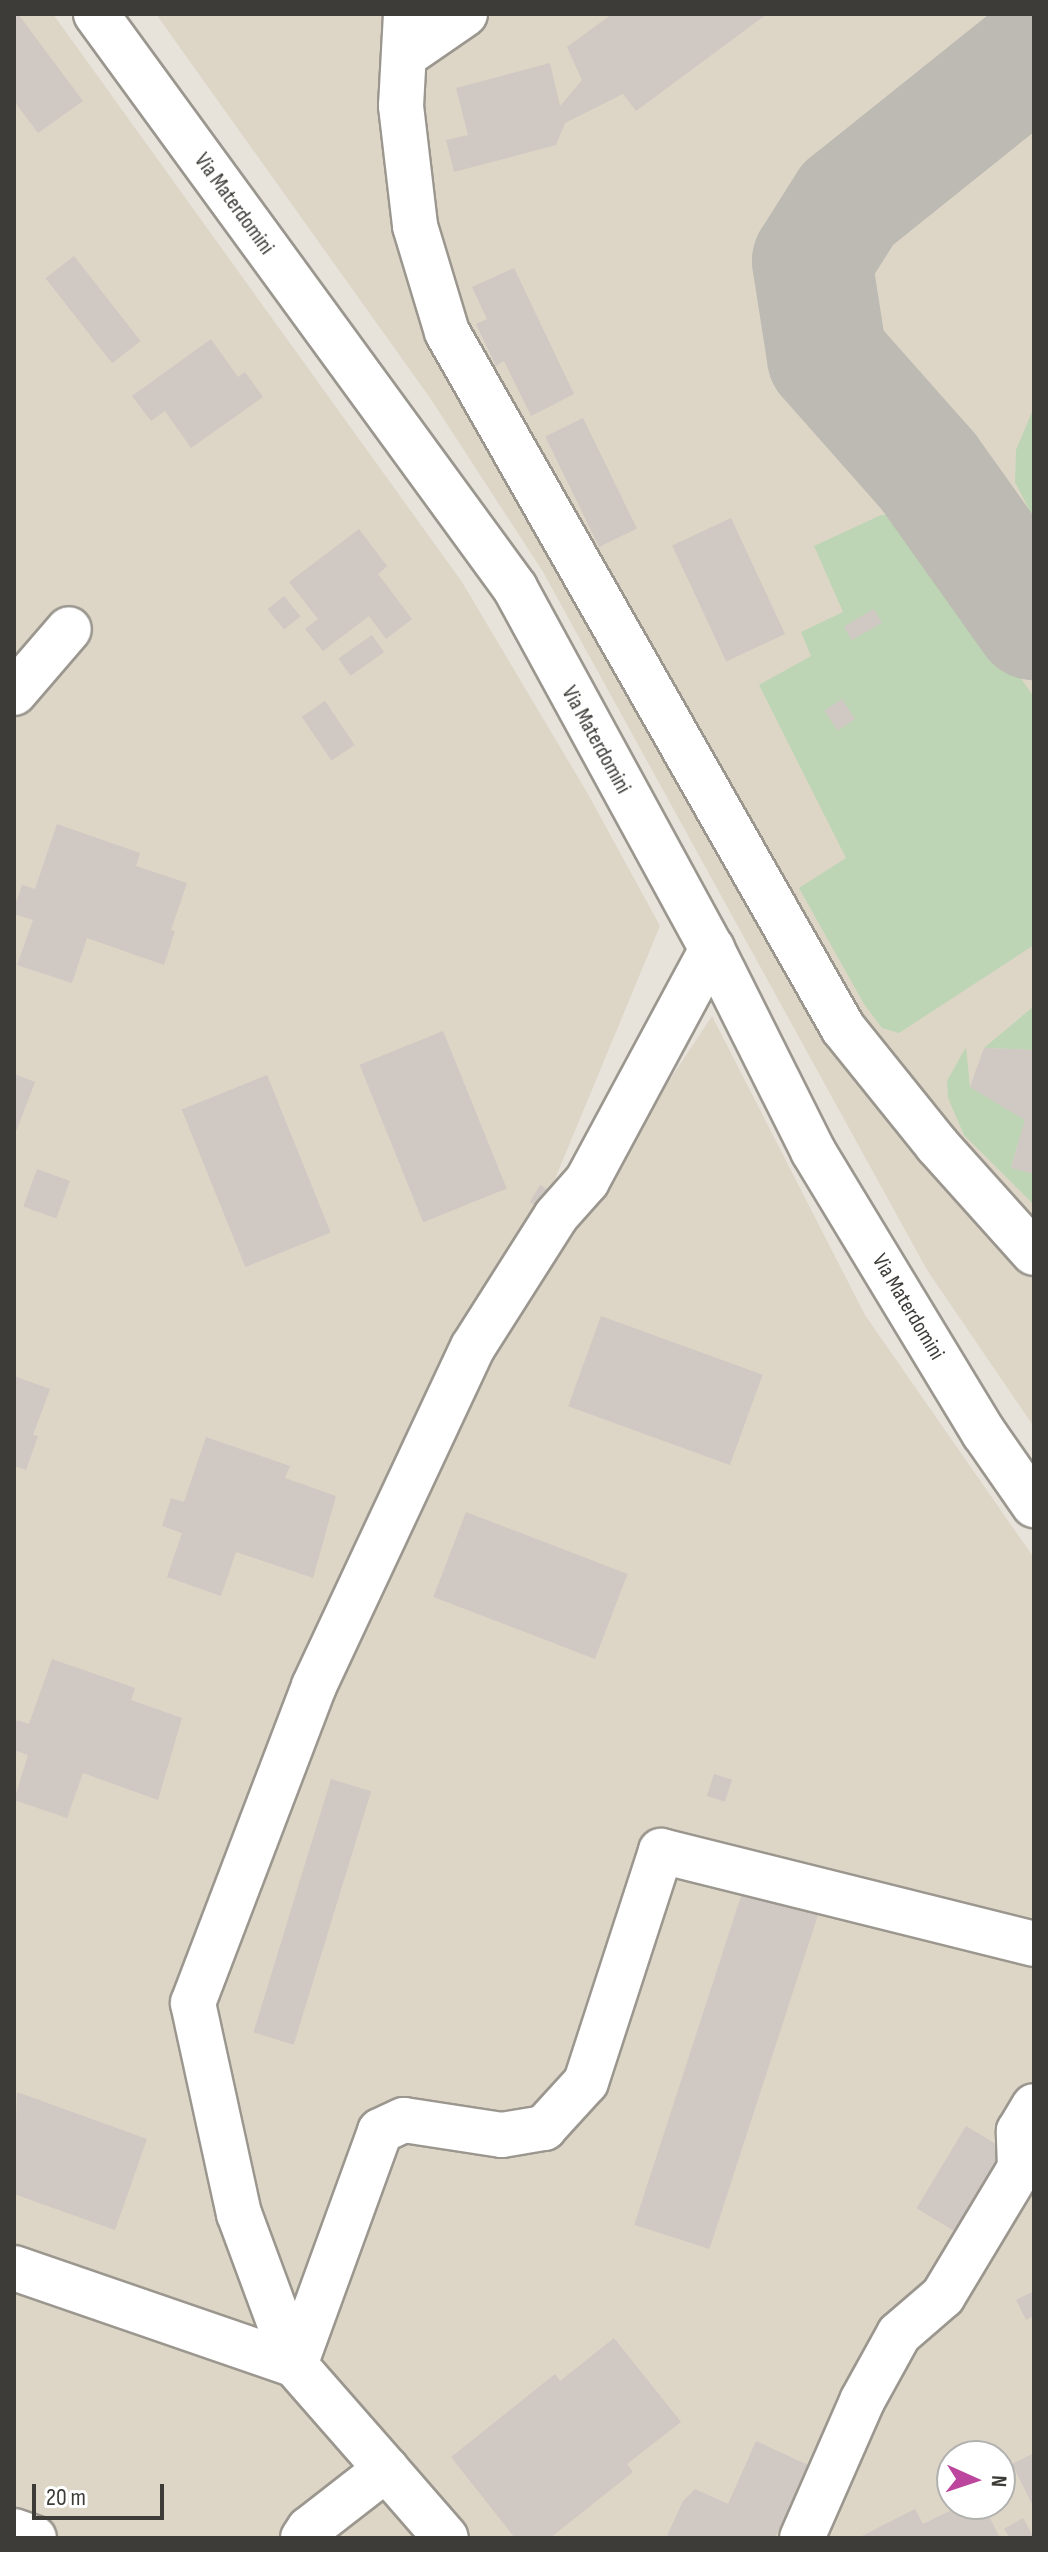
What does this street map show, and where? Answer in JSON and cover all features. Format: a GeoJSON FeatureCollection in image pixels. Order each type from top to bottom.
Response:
{"type":"FeatureCollection","features":[{"type":"Feature","properties":{"kind":"street","name":"Via Materdomini"},"geometry":{"type":"LineString","coordinates":[[96,14],[515,588],[710,945],[813,1151],[984,1433],[1034,1505]]}},
{"type":"Feature","properties":{"kind":"street"},"geometry":{"type":"LineString","coordinates":[[465,14],[405,35],[401,106],[415,226],[447,332],[843,1028],[937,1145],[1034,1253]]}},
{"type":"Feature","properties":{"kind":"street"},"geometry":{"type":"LineString","coordinates":[[14,693],[69,629]]}},
{"type":"Feature","properties":{"kind":"street"},"geometry":{"type":"LineString","coordinates":[[446,2538],[295,2365],[239,2214],[193,2003],[314,1686],[473,1347],[556,1216],[710,945]]}},
{"type":"Feature","properties":{"kind":"street"},"geometry":{"type":"LineString","coordinates":[[295,2365],[380,2131],[404,2120],[502,2135],[544,2128],[586,2082],[661,1851],[1034,1944]]}},
{"type":"Feature","properties":{"kind":"street"},"geometry":{"type":"LineString","coordinates":[[802,2538],[862,2401],[899,2334],[943,2296],[1020,2168],[1019,2131],[1034,2106]]}},
{"type":"Feature","properties":{"kind":"street"},"geometry":{"type":"LineString","coordinates":[[14,2268],[295,2365]]}},
{"type":"Feature","properties":{"kind":"street"},"geometry":{"type":"LineString","coordinates":[[303,2538],[309,2529],[386,2469]]}},
{"type":"Feature","properties":{"kind":"street"},"geometry":{"type":"LineString","coordinates":[[14,2531],[34,2538]]}},
{"type":"Feature","properties":{"kind":"shaded area"},"geometry":{"type":"Polygon","coordinates":[[[14,14],[53,14],[462,582],[588,794],[660,926],[550,1191],[572,1227],[712,1016],[865,1315],[1034,1558],[1034,2538],[14,2538],[14,14]]]}},
{"type":"Feature","properties":{"kind":"shaded area"},"geometry":{"type":"Polygon","coordinates":[[[156,14],[1034,14],[1034,1427],[927,1270],[543,572],[430,398],[156,14]]]}},
{"type":"Feature","properties":{"kind":"green space"},"geometry":{"type":"Polygon","coordinates":[[[1034,407],[1034,519],[1015,482],[1016,450],[1034,407]]]}},
{"type":"Feature","properties":{"kind":"green space"},"geometry":{"type":"Polygon","coordinates":[[[881,515],[896,515],[910,520],[1034,697],[1034,945],[899,1033],[882,1028],[864,1004],[799,888],[846,858],[759,685],[811,656],[801,632],[843,612],[814,546],[881,515]]]}},
{"type":"Feature","properties":{"kind":"green space"},"geometry":{"type":"Polygon","coordinates":[[[1034,1006],[1034,1050],[984,1048],[1034,1006]]]}},
{"type":"Feature","properties":{"kind":"green space"},"geometry":{"type":"Polygon","coordinates":[[[966,1047],[970,1087],[1025,1120],[1011,1167],[1034,1174],[1034,1205],[964,1135],[948,1098],[947,1081],[966,1047]]]}},
{"type":"Feature","properties":{"kind":"building"},"geometry":{"type":"Polygon","coordinates":[[[14,14],[18,14],[83,101],[38,133],[14,101],[14,14]]]}},
{"type":"Feature","properties":{"kind":"building"},"geometry":{"type":"Polygon","coordinates":[[[612,14],[767,14],[636,111],[623,94],[565,123],[556,145],[454,172],[446,140],[468,135],[456,88],[550,63],[560,106],[582,80],[567,47],[612,14]]]}},
{"type":"Feature","properties":{"kind":"building"},"geometry":{"type":"Polygon","coordinates":[[[74,256],[140,341],[112,363],[46,278],[74,256]]]}},
{"type":"Feature","properties":{"kind":"building"},"geometry":{"type":"Polygon","coordinates":[[[514,268],[574,394],[531,416],[504,361],[496,366],[476,324],[487,319],[472,287],[514,268]]]}},
{"type":"Feature","properties":{"kind":"building"},"geometry":{"type":"Polygon","coordinates":[[[211,339],[238,377],[245,372],[263,397],[191,448],[165,411],[151,421],[132,396],[211,339]]]}},
{"type":"Feature","properties":{"kind":"building"},"geometry":{"type":"Polygon","coordinates":[[[583,418],[637,529],[599,547],[545,436],[583,418]]]}},
{"type":"Feature","properties":{"kind":"building"},"geometry":{"type":"Polygon","coordinates":[[[731,518],[785,634],[726,661],[672,545],[731,518]]]}},
{"type":"Feature","properties":{"kind":"building"},"geometry":{"type":"Polygon","coordinates":[[[359,529],[387,566],[378,574],[412,619],[386,639],[369,616],[323,651],[305,629],[318,619],[289,582],[359,529]]]}},
{"type":"Feature","properties":{"kind":"building"},"geometry":{"type":"Polygon","coordinates":[[[284,596],[300,616],[284,629],[268,609],[284,596]]]}},
{"type":"Feature","properties":{"kind":"building"},"geometry":{"type":"Polygon","coordinates":[[[874,609],[882,623],[852,640],[844,626],[874,609]]]}},
{"type":"Feature","properties":{"kind":"building"},"geometry":{"type":"Polygon","coordinates":[[[372,635],[384,652],[350,676],[338,659],[372,635]]]}},
{"type":"Feature","properties":{"kind":"building"},"geometry":{"type":"Polygon","coordinates":[[[842,699],[855,719],[837,731],[824,710],[842,699]]]}},
{"type":"Feature","properties":{"kind":"building"},"geometry":{"type":"Polygon","coordinates":[[[325,701],[355,745],[331,761],[302,717],[325,701]]]}},
{"type":"Feature","properties":{"kind":"building"},"geometry":{"type":"Polygon","coordinates":[[[57,824],[140,853],[136,866],[187,883],[171,930],[175,931],[164,965],[87,938],[72,983],[17,965],[33,920],[14,914],[14,908],[22,885],[35,889],[57,824]]]}},
{"type":"Feature","properties":{"kind":"building"},"geometry":{"type":"Polygon","coordinates":[[[443,1031],[507,1189],[423,1222],[360,1065],[443,1031]]]}},
{"type":"Feature","properties":{"kind":"building"},"geometry":{"type":"Polygon","coordinates":[[[984,1048],[1034,1050],[1034,1174],[1011,1168],[1025,1120],[970,1087],[984,1048]]]}},
{"type":"Feature","properties":{"kind":"building"},"geometry":{"type":"Polygon","coordinates":[[[14,1074],[35,1082],[14,1137],[14,1074]]]}},
{"type":"Feature","properties":{"kind":"building"},"geometry":{"type":"Polygon","coordinates":[[[267,1075],[331,1233],[245,1267],[182,1109],[267,1075]]]}},
{"type":"Feature","properties":{"kind":"building"},"geometry":{"type":"Polygon","coordinates":[[[37,1169],[70,1181],[56,1219],[23,1207],[37,1169]]]}},
{"type":"Feature","properties":{"kind":"building"},"geometry":{"type":"Polygon","coordinates":[[[540,1185],[550,1191],[540,1208],[530,1202],[540,1185]]]}},
{"type":"Feature","properties":{"kind":"building"},"geometry":{"type":"Polygon","coordinates":[[[601,1316],[763,1375],[730,1465],[568,1406],[601,1316]]]}},
{"type":"Feature","properties":{"kind":"building"},"geometry":{"type":"Polygon","coordinates":[[[14,1376],[50,1389],[33,1435],[38,1436],[26,1470],[14,1466],[14,1376]]]}},
{"type":"Feature","properties":{"kind":"building"},"geometry":{"type":"Polygon","coordinates":[[[206,1437],[290,1466],[285,1478],[336,1496],[313,1578],[236,1552],[221,1596],[167,1577],[182,1533],[162,1526],[171,1498],[184,1502],[206,1437]]]}},
{"type":"Feature","properties":{"kind":"building"},"geometry":{"type":"Polygon","coordinates":[[[466,1512],[628,1574],[595,1659],[433,1597],[466,1512]]]}},
{"type":"Feature","properties":{"kind":"building"},"geometry":{"type":"Polygon","coordinates":[[[52,1659],[135,1688],[131,1700],[182,1718],[158,1800],[83,1773],[67,1818],[14,1800],[28,1755],[14,1750],[14,1728],[17,1720],[29,1724],[52,1659]]]}},
{"type":"Feature","properties":{"kind":"building"},"geometry":{"type":"Polygon","coordinates":[[[714,1774],[732,1780],[725,1802],[707,1796],[714,1774]]]}},
{"type":"Feature","properties":{"kind":"building"},"geometry":{"type":"Polygon","coordinates":[[[331,1779],[371,1791],[294,2045],[254,2032],[331,1779]]]}},
{"type":"Feature","properties":{"kind":"building"},"geometry":{"type":"Polygon","coordinates":[[[744,1887],[819,1911],[709,2249],[634,2225],[744,1887]]]}},
{"type":"Feature","properties":{"kind":"building"},"geometry":{"type":"Polygon","coordinates":[[[17,2092],[147,2139],[115,2230],[14,2194],[17,2092]]]}},
{"type":"Feature","properties":{"kind":"building"},"geometry":{"type":"Polygon","coordinates":[[[966,2126],[1004,2149],[954,2231],[917,2208],[966,2126]]]}},
{"type":"Feature","properties":{"kind":"building"},"geometry":{"type":"Polygon","coordinates":[[[1034,2291],[1034,2316],[1026,2320],[1016,2300],[1034,2291]]]}},
{"type":"Feature","properties":{"kind":"building"},"geometry":{"type":"Polygon","coordinates":[[[614,2338],[681,2422],[627,2464],[633,2472],[550,2538],[515,2538],[451,2457],[555,2374],[560,2381],[614,2338]]]}},
{"type":"Feature","properties":{"kind":"building"},"geometry":{"type":"Polygon","coordinates":[[[756,2441],[808,2465],[775,2538],[666,2538],[683,2501],[695,2489],[728,2504],[756,2441]]]}},
{"type":"Feature","properties":{"kind":"building"},"geometry":{"type":"Polygon","coordinates":[[[1034,2453],[1034,2508],[1016,2472],[1016,2462],[1034,2453]]]}},
{"type":"Feature","properties":{"kind":"building"},"geometry":{"type":"Polygon","coordinates":[[[915,2509],[923,2524],[936,2518],[991,2520],[1000,2538],[858,2538],[915,2509]]]}},
{"type":"Feature","properties":{"kind":"building"},"geometry":{"type":"Polygon","coordinates":[[[1023,2518],[1034,2538],[1010,2538],[1004,2529],[1023,2518]]]}},
{"type":"Feature","properties":{"kind":"taxiway"},"geometry":{"type":"LineString","coordinates":[[1034,55],[848,204],[812,261],[827,357],[928,471],[1034,620]]}}]}
